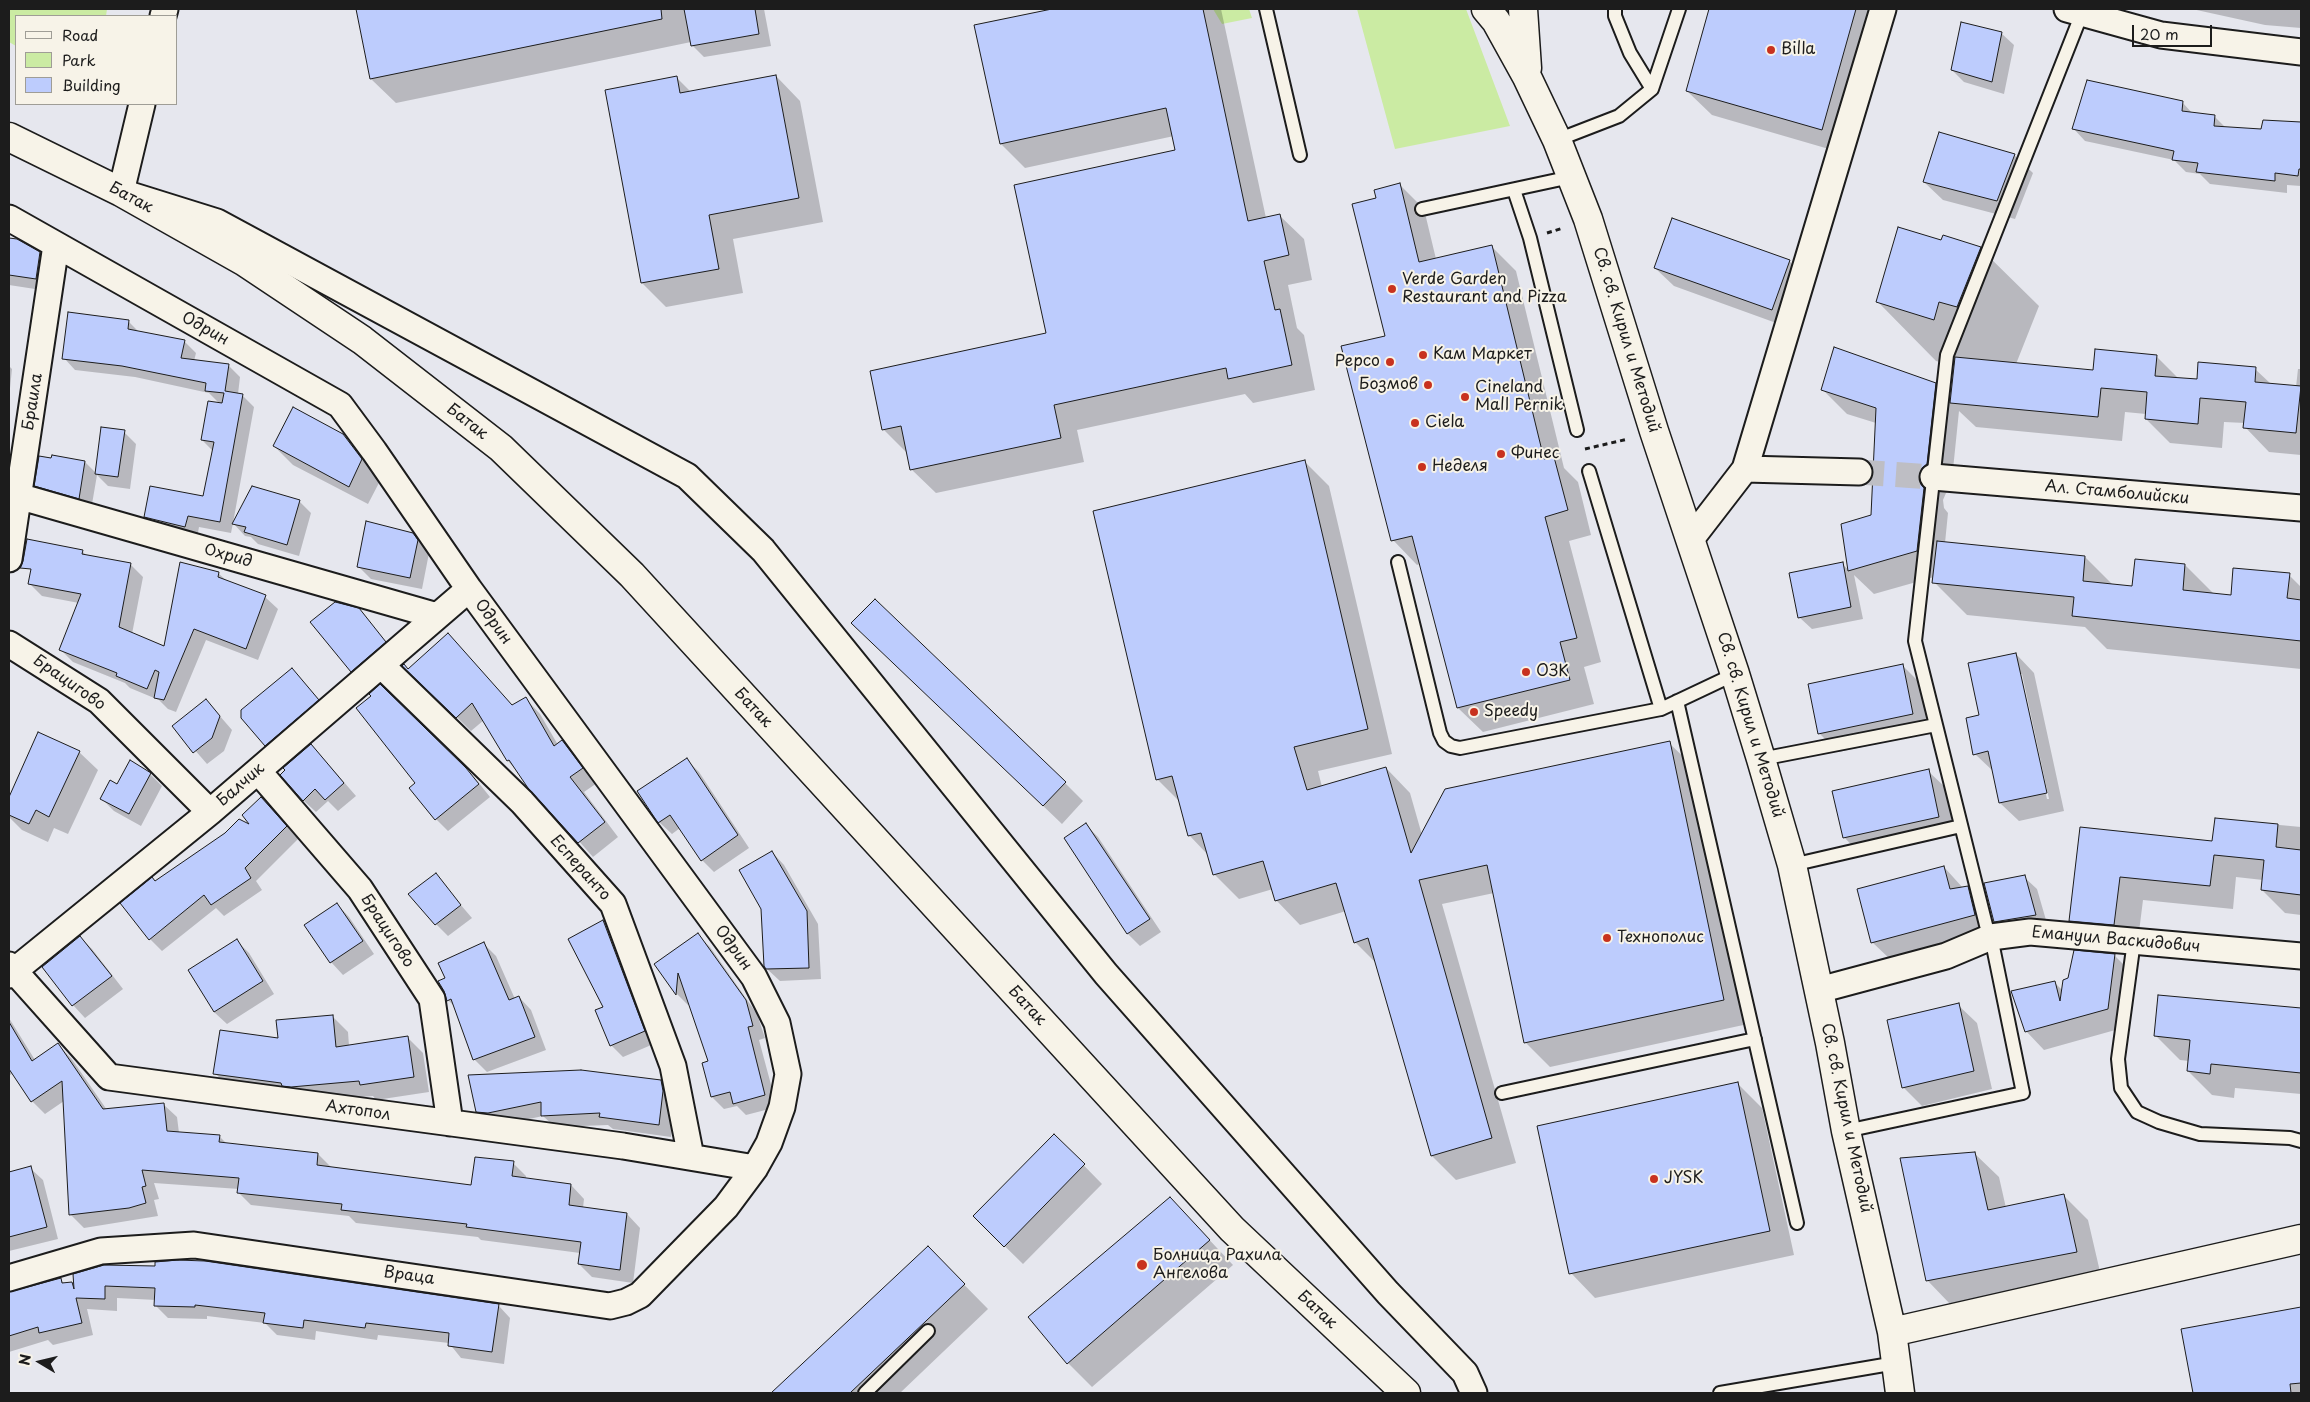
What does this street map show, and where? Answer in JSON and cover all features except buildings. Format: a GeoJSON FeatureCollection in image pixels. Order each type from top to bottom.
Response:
{"type":"FeatureCollection","features":[{"type":"Feature","properties":{"kind":"street","name":"Св. св. Кирил и Методий"},"geometry":{"type":"LineString","coordinates":[[1486,9],[1496,21],[1527,77],[1557,140],[1588,219],[1654,431],[1691,539],[1761,759],[1792,865],[1846,1130],[1892,1332],[1900,1393]]}},
{"type":"Feature","properties":{"kind":"street","name":"Св. св. Кирил и Методий"},"geometry":{"type":"LineString","coordinates":[[1523,9],[1527,77]]}},
{"type":"Feature","properties":{"kind":"street"},"geometry":{"type":"LineString","coordinates":[[1691,539],[1745,469],[1883,9]]}},
{"type":"Feature","properties":{"kind":"street"},"geometry":{"type":"LineString","coordinates":[[2074,11],[2161,35],[2301,52]]}},
{"type":"Feature","properties":{"kind":"street"},"geometry":{"type":"LineString","coordinates":[[142,105],[121,192],[216,222],[687,476],[763,550],[1106,974],[1388,1293],[1465,1373],[1474,1393]]}},
{"type":"Feature","properties":{"kind":"street","name":"Батак"},"geometry":{"type":"LineString","coordinates":[[9,137],[121,192],[245,262],[362,340],[501,448],[632,576],[1232,1229],[1406,1393]]}},
{"type":"Feature","properties":{"kind":"street","name":"Одрин"},"geometry":{"type":"LineString","coordinates":[[9,218],[340,405],[469,590],[754,977],[777,1023],[788,1074],[782,1107],[769,1143],[755,1168]]}},
{"type":"Feature","properties":{"kind":"street","name":"Браила"},"geometry":{"type":"LineString","coordinates":[[9,559],[18,496],[18,434],[56,245]]}},
{"type":"Feature","properties":{"kind":"street"},"geometry":{"type":"LineString","coordinates":[[1745,469],[1859,472]]}},
{"type":"Feature","properties":{"kind":"street","name":"Ал. Стамболийски"},"geometry":{"type":"LineString","coordinates":[[1933,477],[2301,508]]}},
{"type":"Feature","properties":{"kind":"street","name":"Охрид"},"geometry":{"type":"LineString","coordinates":[[18,496],[437,616]]}},
{"type":"Feature","properties":{"kind":"street","name":"Балчик"},"geometry":{"type":"LineString","coordinates":[[11,970],[210,812],[469,590]]}},
{"type":"Feature","properties":{"kind":"street","name":"Брацигово"},"geometry":{"type":"LineString","coordinates":[[9,644],[99,701],[210,812]]}},
{"type":"Feature","properties":{"kind":"street","name":"Есперанто"},"geometry":{"type":"LineString","coordinates":[[381,665],[522,802],[613,904],[673,1066],[691,1158]]}},
{"type":"Feature","properties":{"kind":"street","name":"Брацигово"},"geometry":{"type":"LineString","coordinates":[[258,771],[360,890],[432,1000],[450,1123]]}},
{"type":"Feature","properties":{"kind":"street","name":"Емануил Васкидович"},"geometry":{"type":"LineString","coordinates":[[1819,990],[1946,956],[1991,937],[2030,932],[2301,956]]}},
{"type":"Feature","properties":{"kind":"street","name":"Ахтопол"},"geometry":{"type":"LineString","coordinates":[[11,970],[109,1077],[450,1123],[755,1168]]}},
{"type":"Feature","properties":{"kind":"street","name":"Враца"},"geometry":{"type":"LineString","coordinates":[[9,1278],[101,1251],[194,1245],[610,1306],[640,1295],[726,1208],[755,1168]]}},
{"type":"Feature","properties":{"kind":"street"},"geometry":{"type":"LineString","coordinates":[[1892,1332],[2301,1239]]}},
{"type":"Feature","properties":{"kind":"lane"},"geometry":{"type":"LineString","coordinates":[[1266,9],[1300,155]]}},
{"type":"Feature","properties":{"kind":"lane"},"geometry":{"type":"LineString","coordinates":[[1615,9],[1615,16],[1630,53],[1652,89]]}},
{"type":"Feature","properties":{"kind":"lane"},"geometry":{"type":"LineString","coordinates":[[1557,140],[1619,116],[1652,89],[1680,9]]}},
{"type":"Feature","properties":{"kind":"lane"},"geometry":{"type":"LineString","coordinates":[[1846,1130],[2023,1093],[1991,937],[1986,925],[1915,641],[1947,355],[2074,11]]}},
{"type":"Feature","properties":{"kind":"lane"},"geometry":{"type":"LineString","coordinates":[[1422,209],[1571,177]]}},
{"type":"Feature","properties":{"kind":"lane"},"geometry":{"type":"LineString","coordinates":[[1514,190],[1530,238],[1577,430]]}},
{"type":"Feature","properties":{"kind":"lane"},"geometry":{"type":"LineString","coordinates":[[1589,471],[1661,709]]}},
{"type":"Feature","properties":{"kind":"lane"},"geometry":{"type":"LineString","coordinates":[[1398,562],[1440,733],[1444,741],[1451,746],[1460,748],[1661,709],[1735,674]]}},
{"type":"Feature","properties":{"kind":"lane"},"geometry":{"type":"LineString","coordinates":[[1677,701],[1796,1223]]}},
{"type":"Feature","properties":{"kind":"lane"},"geometry":{"type":"LineString","coordinates":[[1761,759],[1936,725]]}},
{"type":"Feature","properties":{"kind":"lane"},"geometry":{"type":"LineString","coordinates":[[1792,865],[1961,826]]}},
{"type":"Feature","properties":{"kind":"lane"},"geometry":{"type":"LineString","coordinates":[[2134,941],[2118,1059],[2121,1088],[2137,1112],[2159,1122],[2200,1134],[2290,1138],[2301,1141]]}},
{"type":"Feature","properties":{"kind":"lane"},"geometry":{"type":"LineString","coordinates":[[1502,1093],[1754,1039]]}},
{"type":"Feature","properties":{"kind":"lane"},"geometry":{"type":"LineString","coordinates":[[865,1393],[928,1331]]}},
{"type":"Feature","properties":{"kind":"lane"},"geometry":{"type":"LineString","coordinates":[[1720,1393],[1896,1363]]}},
{"type":"Feature","properties":{"kind":"path"},"geometry":{"type":"LineString","coordinates":[[1530,238],[1588,219]]}},
{"type":"Feature","properties":{"kind":"path"},"geometry":{"type":"LineString","coordinates":[[1582,450],[1654,431]]}},
{"type":"Feature","properties":{"kind":"green space"},"geometry":{"type":"Polygon","coordinates":[[[9,9],[107,9],[106,15],[15,15],[15,45],[9,42],[9,9]]]}},
{"type":"Feature","properties":{"kind":"green space"},"geometry":{"type":"Polygon","coordinates":[[[1213,9],[1249,9],[1252,18],[1222,24],[1213,9]]]}},
{"type":"Feature","properties":{"kind":"green space"},"geometry":{"type":"Polygon","coordinates":[[[1357,9],[1466,9],[1510,126],[1395,149],[1357,9]]]}},
{"type":"Feature","properties":{"kind":"tunnel"},"geometry":{"type":"LineString","coordinates":[[1859,472],[1933,477]]}},
{"type":"Feature","properties":{"kind":"place","name":"Billa"},"geometry":{"type":"Point","coordinates":[1771,50]}},
{"type":"Feature","properties":{"kind":"place","name":"Verde Garden Restaurant and Pizza"},"geometry":{"type":"Point","coordinates":[1392,289]}},
{"type":"Feature","properties":{"kind":"place","name":"Кам Маркет"},"geometry":{"type":"Point","coordinates":[1423,355]}},
{"type":"Feature","properties":{"kind":"place","name":"Pepco"},"geometry":{"type":"Point","coordinates":[1390,362]}},
{"type":"Feature","properties":{"kind":"place","name":"Бозмов"},"geometry":{"type":"Point","coordinates":[1428,385]}},
{"type":"Feature","properties":{"kind":"place","name":"Cineland Mall Pernik"},"geometry":{"type":"Point","coordinates":[1465,397]}},
{"type":"Feature","properties":{"kind":"place","name":"Ciela"},"geometry":{"type":"Point","coordinates":[1415,423]}},
{"type":"Feature","properties":{"kind":"place","name":"Финес"},"geometry":{"type":"Point","coordinates":[1501,454]}},
{"type":"Feature","properties":{"kind":"place","name":"Неделя"},"geometry":{"type":"Point","coordinates":[1422,467]}},
{"type":"Feature","properties":{"kind":"place","name":"ОЗК"},"geometry":{"type":"Point","coordinates":[1526,672]}},
{"type":"Feature","properties":{"kind":"place","name":"Speedy"},"geometry":{"type":"Point","coordinates":[1474,712]}},
{"type":"Feature","properties":{"kind":"place","name":"Технополис"},"geometry":{"type":"Point","coordinates":[1607,938]}},
{"type":"Feature","properties":{"kind":"place","name":"JYSK"},"geometry":{"type":"Point","coordinates":[1654,1179]}},
{"type":"Feature","properties":{"kind":"place","name":"Болница Рахила Ангелова"},"geometry":{"type":"Point","coordinates":[1142,1265]}}]}
